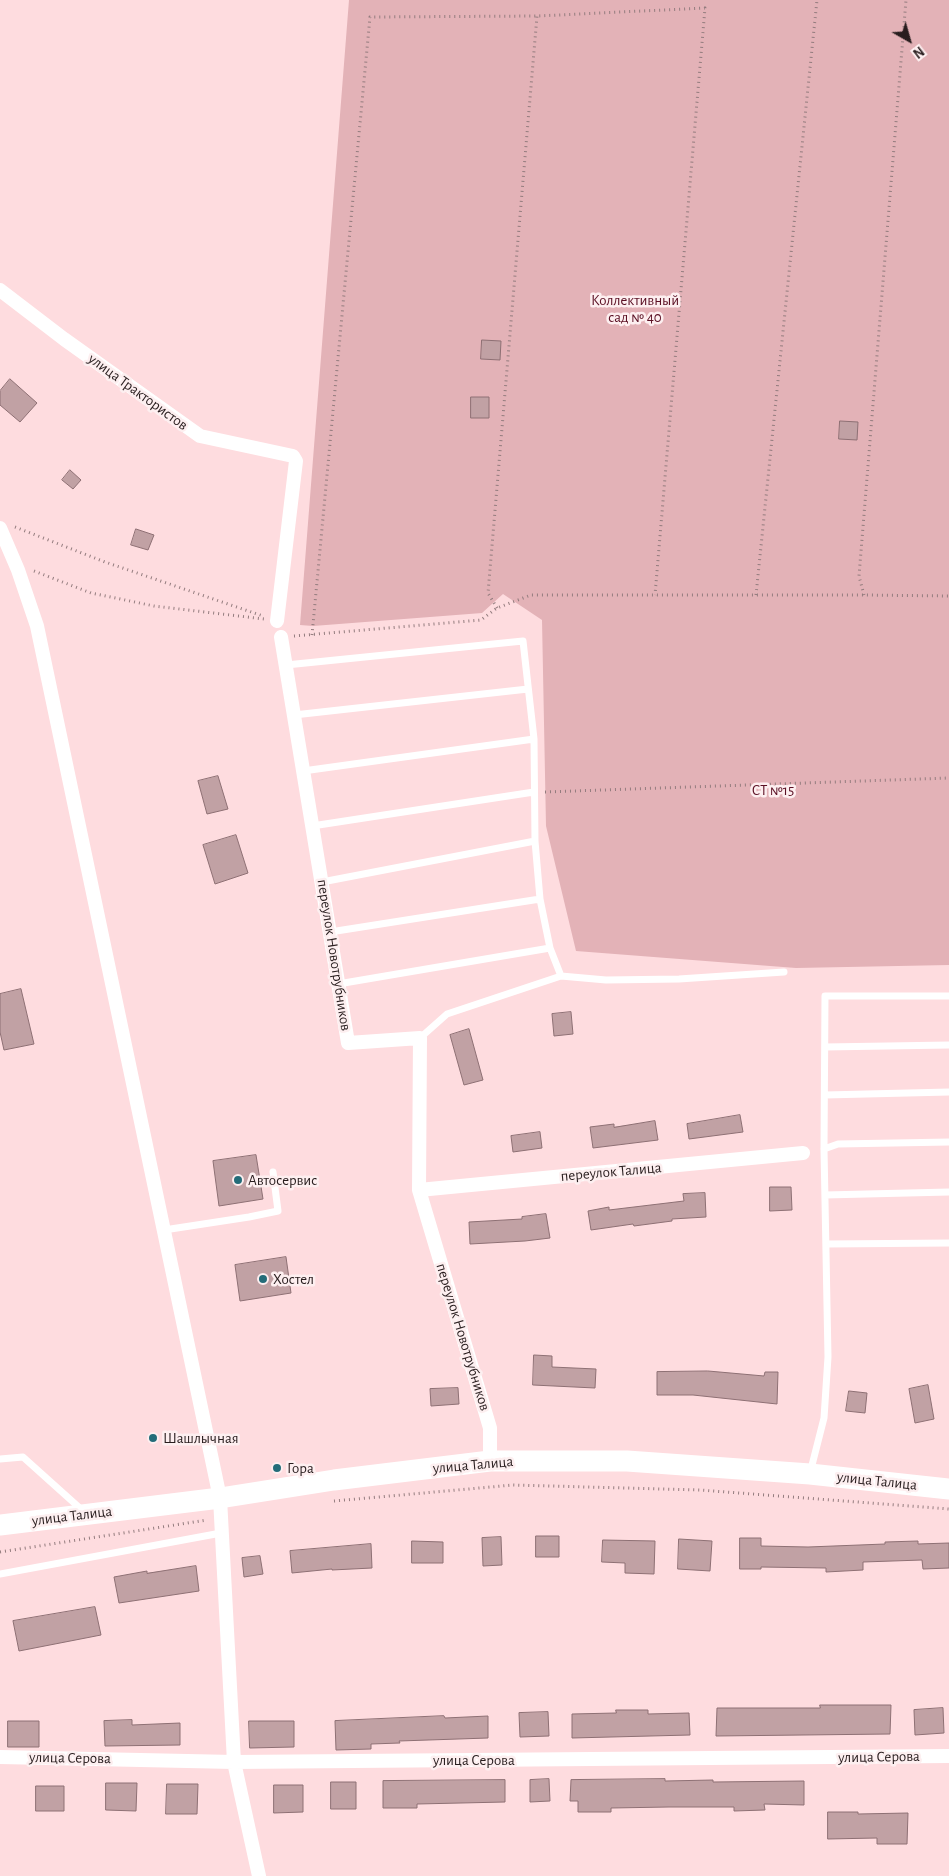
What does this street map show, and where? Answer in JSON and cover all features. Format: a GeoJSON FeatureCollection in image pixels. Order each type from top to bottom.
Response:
{"type":"FeatureCollection","features":[{"type":"Feature","properties":{"kind":"main road","name":"улица Талица"},"geometry":{"type":"LineString","coordinates":[[0,1525],[86,1514],[220,1508],[334,1480],[490,1461],[627,1460],[810,1474],[949,1489]]}},
{"type":"Feature","properties":{"kind":"street","name":"улица Трактористов"},"geometry":{"type":"LineString","coordinates":[[0,290],[64,339],[200,436],[293,456],[296,461],[277,621]]}},
{"type":"Feature","properties":{"kind":"street"},"geometry":{"type":"LineString","coordinates":[[4,526],[37,626],[164,1230],[220,1508],[234,1762],[259,1876]]}},
{"type":"Feature","properties":{"kind":"street","name":"переулок Новотрубников"},"geometry":{"type":"LineString","coordinates":[[281,637],[348,1043],[420,1038],[419,1190],[490,1428],[490,1461]]}},
{"type":"Feature","properties":{"kind":"street","name":"переулок Талица"},"geometry":{"type":"LineString","coordinates":[[419,1190],[803,1153]]}},
{"type":"Feature","properties":{"kind":"street","name":"улица Серова"},"geometry":{"type":"LineString","coordinates":[[0,1757],[234,1762],[949,1756]]}},
{"type":"Feature","properties":{"kind":"lane"},"geometry":{"type":"LineString","coordinates":[[286,665],[522,642],[534,739],[535,841],[540,899],[550,948],[561,976]]}},
{"type":"Feature","properties":{"kind":"lane"},"geometry":{"type":"LineString","coordinates":[[294,715],[528,688]]}},
{"type":"Feature","properties":{"kind":"lane"},"geometry":{"type":"LineString","coordinates":[[303,771],[534,739]]}},
{"type":"Feature","properties":{"kind":"lane"},"geometry":{"type":"LineString","coordinates":[[312,826],[534,792]]}},
{"type":"Feature","properties":{"kind":"lane"},"geometry":{"type":"LineString","coordinates":[[322,882],[535,841]]}},
{"type":"Feature","properties":{"kind":"lane"},"geometry":{"type":"LineString","coordinates":[[330,932],[540,899]]}},
{"type":"Feature","properties":{"kind":"lane"},"geometry":{"type":"LineString","coordinates":[[338,984],[550,948]]}},
{"type":"Feature","properties":{"kind":"lane"},"geometry":{"type":"LineString","coordinates":[[420,1038],[447,1014],[561,976],[606,980],[679,979],[784,972]]}},
{"type":"Feature","properties":{"kind":"lane"},"geometry":{"type":"LineString","coordinates":[[810,1474],[824,1418],[828,1357],[824,1149],[825,996],[949,996]]}},
{"type":"Feature","properties":{"kind":"lane"},"geometry":{"type":"LineString","coordinates":[[825,1047],[949,1045]]}},
{"type":"Feature","properties":{"kind":"lane"},"geometry":{"type":"LineString","coordinates":[[825,1095],[949,1092]]}},
{"type":"Feature","properties":{"kind":"lane"},"geometry":{"type":"LineString","coordinates":[[824,1149],[838,1144],[949,1142]]}},
{"type":"Feature","properties":{"kind":"lane"},"geometry":{"type":"LineString","coordinates":[[164,1230],[278,1211],[273,1172]]}},
{"type":"Feature","properties":{"kind":"lane"},"geometry":{"type":"LineString","coordinates":[[825,1195],[949,1192]]}},
{"type":"Feature","properties":{"kind":"lane"},"geometry":{"type":"LineString","coordinates":[[827,1244],[949,1243]]}},
{"type":"Feature","properties":{"kind":"lane"},"geometry":{"type":"LineString","coordinates":[[0,1459],[23,1457],[86,1514]]}},
{"type":"Feature","properties":{"kind":"lane"},"geometry":{"type":"LineString","coordinates":[[0,1574],[221,1533]]}},
{"type":"Feature","properties":{"kind":"path"},"geometry":{"type":"LineString","coordinates":[[756,595],[817,0]]}},
{"type":"Feature","properties":{"kind":"path"},"geometry":{"type":"LineString","coordinates":[[864,595],[859,576],[906,0]]}},
{"type":"Feature","properties":{"kind":"path"},"geometry":{"type":"LineString","coordinates":[[312,635],[370,17],[537,16],[705,8],[655,595]]}},
{"type":"Feature","properties":{"kind":"path"},"geometry":{"type":"LineString","coordinates":[[497,608],[488,592],[537,16]]}},
{"type":"Feature","properties":{"kind":"path"},"geometry":{"type":"LineString","coordinates":[[4,526],[277,621]]}},
{"type":"Feature","properties":{"kind":"path"},"geometry":{"type":"LineString","coordinates":[[18,570],[29,569],[91,593],[154,606],[277,621]]}},
{"type":"Feature","properties":{"kind":"path"},"geometry":{"type":"LineString","coordinates":[[281,637],[481,620],[497,608],[531,595],[949,596]]}},
{"type":"Feature","properties":{"kind":"path"},"geometry":{"type":"LineString","coordinates":[[534,792],[949,778]]}},
{"type":"Feature","properties":{"kind":"path"},"geometry":{"type":"LineString","coordinates":[[327,1502],[513,1485],[700,1490],[949,1510]]}},
{"type":"Feature","properties":{"kind":"path"},"geometry":{"type":"LineString","coordinates":[[0,1552],[220,1508]]}},
{"type":"Feature","properties":{"kind":"green space","name":"Коллективный сад № 40"},"geometry":{"type":"Polygon","coordinates":[[[349,0],[949,0],[949,965],[796,968],[576,951],[546,826],[542,620],[503,594],[482,613],[313,626],[300,625],[349,0]]]}},
{"type":"Feature","properties":{"kind":"building"},"geometry":{"type":"Polygon","coordinates":[[[482,340],[501,341],[500,360],[481,359],[482,340]]]}},
{"type":"Feature","properties":{"kind":"building"},"geometry":{"type":"Polygon","coordinates":[[[10,379],[37,403],[20,422],[0,405],[0,391],[10,379]]]}},
{"type":"Feature","properties":{"kind":"building"},"geometry":{"type":"Polygon","coordinates":[[[471,397],[489,397],[489,418],[471,418],[471,397]]]}},
{"type":"Feature","properties":{"kind":"building"},"geometry":{"type":"Polygon","coordinates":[[[840,421],[858,422],[857,440],[839,439],[840,421]]]}},
{"type":"Feature","properties":{"kind":"building"},"geometry":{"type":"Polygon","coordinates":[[[70,470],[81,480],[73,489],[62,480],[70,470]]]}},
{"type":"Feature","properties":{"kind":"building"},"geometry":{"type":"Polygon","coordinates":[[[136,529],[154,535],[148,550],[131,545],[136,529]]]}},
{"type":"Feature","properties":{"kind":"building"},"geometry":{"type":"Polygon","coordinates":[[[218,776],[228,809],[207,814],[198,781],[218,776]]]}},
{"type":"Feature","properties":{"kind":"building"},"geometry":{"type":"Polygon","coordinates":[[[236,835],[248,873],[215,884],[203,845],[236,835]]]}},
{"type":"Feature","properties":{"kind":"building"},"geometry":{"type":"Polygon","coordinates":[[[21,989],[34,1044],[4,1050],[0,1032],[0,994],[21,989]]]}},
{"type":"Feature","properties":{"kind":"building"},"geometry":{"type":"Polygon","coordinates":[[[571,1012],[573,1034],[554,1036],[552,1014],[571,1012]]]}},
{"type":"Feature","properties":{"kind":"building"},"geometry":{"type":"Polygon","coordinates":[[[469,1029],[483,1080],[464,1085],[450,1035],[469,1029]]]}},
{"type":"Feature","properties":{"kind":"building"},"geometry":{"type":"Polygon","coordinates":[[[740,1115],[743,1132],[689,1139],[687,1124],[740,1115]]]}},
{"type":"Feature","properties":{"kind":"building"},"geometry":{"type":"Polygon","coordinates":[[[655,1121],[658,1140],[593,1148],[590,1127],[614,1124],[614,1127],[655,1121]]]}},
{"type":"Feature","properties":{"kind":"building"},"geometry":{"type":"Polygon","coordinates":[[[540,1132],[542,1148],[513,1152],[511,1136],[540,1132]]]}},
{"type":"Feature","properties":{"kind":"building","name":"Автосервис"},"geometry":{"type":"Polygon","coordinates":[[[256,1155],[263,1199],[219,1206],[213,1161],[256,1155]]]}},
{"type":"Feature","properties":{"kind":"building"},"geometry":{"type":"Polygon","coordinates":[[[770,1187],[791,1187],[792,1210],[770,1211],[770,1187]]]}},
{"type":"Feature","properties":{"kind":"building"},"geometry":{"type":"Polygon","coordinates":[[[705,1193],[706,1217],[672,1219],[672,1221],[591,1230],[588,1211],[609,1207],[609,1210],[684,1201],[683,1194],[705,1193]]]}},
{"type":"Feature","properties":{"kind":"building"},"geometry":{"type":"Polygon","coordinates":[[[546,1214],[550,1238],[470,1244],[469,1222],[522,1219],[522,1217],[546,1214]]]}},
{"type":"Feature","properties":{"kind":"building","name":"Хостел"},"geometry":{"type":"Polygon","coordinates":[[[286,1257],[291,1293],[240,1301],[235,1265],[286,1257]]]}},
{"type":"Feature","properties":{"kind":"building"},"geometry":{"type":"Polygon","coordinates":[[[534,1355],[552,1356],[552,1367],[596,1369],[595,1388],[533,1385],[534,1355]]]}},
{"type":"Feature","properties":{"kind":"building"},"geometry":{"type":"Polygon","coordinates":[[[708,1371],[764,1376],[765,1372],[778,1372],[777,1404],[693,1395],[657,1395],[657,1372],[708,1371]]]}},
{"type":"Feature","properties":{"kind":"building"},"geometry":{"type":"Polygon","coordinates":[[[928,1385],[934,1419],[915,1423],[909,1389],[928,1385]]]}},
{"type":"Feature","properties":{"kind":"building"},"geometry":{"type":"Polygon","coordinates":[[[458,1388],[459,1404],[431,1406],[430,1389],[458,1388]]]}},
{"type":"Feature","properties":{"kind":"building"},"geometry":{"type":"Polygon","coordinates":[[[849,1391],[867,1393],[865,1413],[846,1411],[849,1391]]]}},
{"type":"Feature","properties":{"kind":"building"},"geometry":{"type":"Polygon","coordinates":[[[536,1536],[559,1536],[559,1557],[536,1557],[536,1536]]]}},
{"type":"Feature","properties":{"kind":"building"},"geometry":{"type":"Polygon","coordinates":[[[501,1537],[502,1565],[483,1566],[482,1538],[501,1537]]]}},
{"type":"Feature","properties":{"kind":"building"},"geometry":{"type":"Polygon","coordinates":[[[740,1538],[761,1538],[761,1546],[808,1547],[918,1541],[918,1544],[949,1543],[949,1568],[923,1569],[922,1560],[863,1562],[863,1570],[826,1572],[826,1568],[761,1567],[761,1569],[740,1569],[740,1538]]]}},
{"type":"Feature","properties":{"kind":"building"},"geometry":{"type":"Polygon","coordinates":[[[679,1539],[712,1541],[710,1571],[678,1569],[679,1539]]]}},
{"type":"Feature","properties":{"kind":"building"},"geometry":{"type":"Polygon","coordinates":[[[603,1540],[655,1541],[654,1574],[625,1573],[625,1563],[602,1562],[603,1540]]]}},
{"type":"Feature","properties":{"kind":"building"},"geometry":{"type":"Polygon","coordinates":[[[412,1541],[443,1542],[443,1563],[412,1563],[412,1541]]]}},
{"type":"Feature","properties":{"kind":"building"},"geometry":{"type":"Polygon","coordinates":[[[371,1544],[372,1568],[292,1573],[290,1551],[371,1544]]]}},
{"type":"Feature","properties":{"kind":"building"},"geometry":{"type":"Polygon","coordinates":[[[260,1556],[263,1574],[244,1577],[242,1558],[260,1556]]]}},
{"type":"Feature","properties":{"kind":"building"},"geometry":{"type":"Polygon","coordinates":[[[196,1566],[199,1591],[119,1603],[114,1577],[147,1571],[147,1573],[196,1566]]]}},
{"type":"Feature","properties":{"kind":"building"},"geometry":{"type":"Polygon","coordinates":[[[95,1607],[101,1635],[19,1651],[13,1621],[95,1607]]]}},
{"type":"Feature","properties":{"kind":"building"},"geometry":{"type":"Polygon","coordinates":[[[820,1705],[891,1705],[890,1734],[716,1736],[717,1708],[820,1708],[820,1705]]]}},
{"type":"Feature","properties":{"kind":"building"},"geometry":{"type":"Polygon","coordinates":[[[943,1708],[944,1733],[915,1735],[914,1710],[943,1708]]]}},
{"type":"Feature","properties":{"kind":"building"},"geometry":{"type":"Polygon","coordinates":[[[616,1710],[648,1710],[648,1714],[689,1713],[690,1735],[572,1738],[572,1714],[616,1713],[616,1710]]]}},
{"type":"Feature","properties":{"kind":"building"},"geometry":{"type":"Polygon","coordinates":[[[548,1712],[549,1736],[520,1737],[519,1713],[548,1712]]]}},
{"type":"Feature","properties":{"kind":"building"},"geometry":{"type":"Polygon","coordinates":[[[444,1716],[445,1718],[488,1716],[488,1738],[399,1741],[400,1743],[371,1744],[371,1749],[336,1750],[335,1721],[444,1716]]]}},
{"type":"Feature","properties":{"kind":"building"},"geometry":{"type":"Polygon","coordinates":[[[132,1720],[132,1725],[180,1723],[180,1745],[105,1746],[104,1721],[132,1720]]]}},
{"type":"Feature","properties":{"kind":"building"},"geometry":{"type":"Polygon","coordinates":[[[8,1721],[39,1721],[39,1747],[8,1747],[8,1721]]]}},
{"type":"Feature","properties":{"kind":"building"},"geometry":{"type":"Polygon","coordinates":[[[249,1721],[294,1721],[294,1747],[250,1748],[249,1721]]]}},
{"type":"Feature","properties":{"kind":"building"},"geometry":{"type":"Polygon","coordinates":[[[549,1779],[550,1801],[530,1802],[530,1780],[549,1779]]]}},
{"type":"Feature","properties":{"kind":"building"},"geometry":{"type":"Polygon","coordinates":[[[665,1779],[665,1781],[713,1780],[713,1782],[804,1781],[804,1805],[764,1804],[765,1810],[734,1811],[734,1807],[669,1807],[611,1808],[611,1812],[578,1812],[578,1801],[570,1801],[571,1780],[665,1779]]]}},
{"type":"Feature","properties":{"kind":"building"},"geometry":{"type":"Polygon","coordinates":[[[505,1780],[505,1802],[417,1804],[417,1808],[383,1808],[383,1781],[505,1780]]]}},
{"type":"Feature","properties":{"kind":"building"},"geometry":{"type":"Polygon","coordinates":[[[331,1782],[356,1782],[356,1809],[331,1809],[331,1782]]]}},
{"type":"Feature","properties":{"kind":"building"},"geometry":{"type":"Polygon","coordinates":[[[106,1783],[137,1783],[136,1811],[106,1810],[106,1783]]]}},
{"type":"Feature","properties":{"kind":"building"},"geometry":{"type":"Polygon","coordinates":[[[167,1784],[198,1784],[197,1814],[166,1814],[167,1784]]]}},
{"type":"Feature","properties":{"kind":"building"},"geometry":{"type":"Polygon","coordinates":[[[274,1785],[303,1785],[303,1812],[274,1813],[274,1785]]]}},
{"type":"Feature","properties":{"kind":"building"},"geometry":{"type":"Polygon","coordinates":[[[36,1786],[64,1786],[64,1811],[36,1811],[36,1786]]]}},
{"type":"Feature","properties":{"kind":"building"},"geometry":{"type":"Polygon","coordinates":[[[828,1812],[858,1812],[858,1814],[908,1813],[907,1844],[877,1844],[877,1838],[828,1839],[828,1812]]]}},
{"type":"Feature","properties":{"kind":"place","name":"Автосервис"},"geometry":{"type":"Point","coordinates":[238,1180]}},
{"type":"Feature","properties":{"kind":"place","name":"Хостел"},"geometry":{"type":"Point","coordinates":[263,1279]}},
{"type":"Feature","properties":{"kind":"place","name":"Шашлычная"},"geometry":{"type":"Point","coordinates":[153,1438]}},
{"type":"Feature","properties":{"kind":"place","name":"Гора"},"geometry":{"type":"Point","coordinates":[277,1468]}},
{"type":"Feature","properties":{"kind":"park label","name":"СТ №15"},"geometry":{"type":"Point","coordinates":[773,790]}}]}
